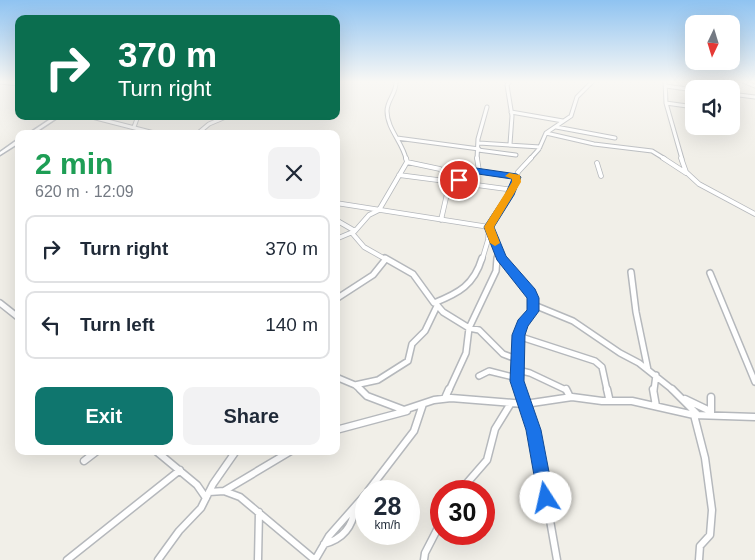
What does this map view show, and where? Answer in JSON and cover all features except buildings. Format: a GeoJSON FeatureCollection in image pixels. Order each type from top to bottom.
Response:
{"type":"FeatureCollection","features":[{"type":"Feature","properties":{"kind":"street"},"geometry":{"type":"LineString","coordinates":[[389,107],[387,112],[390,124],[407,162],[379,210],[369,215],[352,233],[364,247],[384,260],[413,274],[436,304],[469,328],[479,330],[500,351],[519,360]]}},
{"type":"Feature","properties":{"kind":"street"},"geometry":{"type":"LineString","coordinates":[[479,171],[478,150],[487,107]]}},
{"type":"Feature","properties":{"kind":"street"},"geometry":{"type":"LineString","coordinates":[[510,107],[510,144]]}},
{"type":"Feature","properties":{"kind":"street"},"geometry":{"type":"LineString","coordinates":[[355,385],[378,380],[406,363],[410,358],[412,344],[425,331],[436,304],[469,285],[476,275],[488,240],[489,227],[513,190],[519,170],[540,146],[546,133],[573,114],[574,107]]}},
{"type":"Feature","properties":{"kind":"street"},"geometry":{"type":"LineString","coordinates":[[667,107],[675,142],[688,174]]}},
{"type":"Feature","properties":{"kind":"street"},"geometry":{"type":"LineString","coordinates":[[511,112],[564,121]]}},
{"type":"Feature","properties":{"kind":"street"},"geometry":{"type":"LineString","coordinates":[[36,130],[52,120]]}},
{"type":"Feature","properties":{"kind":"street"},"geometry":{"type":"LineString","coordinates":[[105,120],[144,130]]}},
{"type":"Feature","properties":{"kind":"street"},"geometry":{"type":"LineString","coordinates":[[134,127],[137,120]]}},
{"type":"Feature","properties":{"kind":"street"},"geometry":{"type":"LineString","coordinates":[[202,130],[218,120]]}},
{"type":"Feature","properties":{"kind":"street"},"geometry":{"type":"LineString","coordinates":[[556,127],[615,138]]}},
{"type":"Feature","properties":{"kind":"street"},"geometry":{"type":"LineString","coordinates":[[546,133],[594,144],[652,151],[723,198],[755,214]]}},
{"type":"Feature","properties":{"kind":"street"},"geometry":{"type":"LineString","coordinates":[[397,138],[516,155]]}},
{"type":"Feature","properties":{"kind":"street"},"geometry":{"type":"LineString","coordinates":[[479,143],[540,146]]}},
{"type":"Feature","properties":{"kind":"street"},"geometry":{"type":"LineString","coordinates":[[0,154],[15,144]]}},
{"type":"Feature","properties":{"kind":"street"},"geometry":{"type":"LineString","coordinates":[[407,162],[440,169],[444,174],[462,181],[468,178],[474,171],[517,177]]}},
{"type":"Feature","properties":{"kind":"street"},"geometry":{"type":"LineString","coordinates":[[597,163],[600,176]]}},
{"type":"Feature","properties":{"kind":"street"},"geometry":{"type":"LineString","coordinates":[[399,175],[513,190]]}},
{"type":"Feature","properties":{"kind":"street"},"geometry":{"type":"LineString","coordinates":[[441,220],[450,184],[454,182]]}},
{"type":"Feature","properties":{"kind":"street"},"geometry":{"type":"LineString","coordinates":[[340,204],[489,227]]}},
{"type":"Feature","properties":{"kind":"street"},"geometry":{"type":"LineString","coordinates":[[340,222],[355,231]]}},
{"type":"Feature","properties":{"kind":"street"},"geometry":{"type":"LineString","coordinates":[[489,227],[497,251],[531,292],[534,305],[531,314],[522,324],[518,336],[519,360],[517,378],[519,392],[534,430],[557,560]]}},
{"type":"Feature","properties":{"kind":"street"},"geometry":{"type":"LineString","coordinates":[[340,237],[355,231]]}},
{"type":"Feature","properties":{"kind":"street"},"geometry":{"type":"LineString","coordinates":[[445,398],[466,353],[469,328],[496,271],[497,251]]}},
{"type":"Feature","properties":{"kind":"street"},"geometry":{"type":"LineString","coordinates":[[340,296],[373,275],[384,260]]}},
{"type":"Feature","properties":{"kind":"street"},"geometry":{"type":"LineString","coordinates":[[631,272],[636,312],[648,370]]}},
{"type":"Feature","properties":{"kind":"street"},"geometry":{"type":"LineString","coordinates":[[710,273],[755,382]]}},
{"type":"Feature","properties":{"kind":"street"},"geometry":{"type":"LineString","coordinates":[[0,303],[15,315]]}},
{"type":"Feature","properties":{"kind":"street"},"geometry":{"type":"LineString","coordinates":[[534,305],[590,330],[610,346],[656,375],[696,415],[702,440],[713,519],[710,537],[700,546],[699,560]]}},
{"type":"Feature","properties":{"kind":"street"},"geometry":{"type":"LineString","coordinates":[[518,336],[595,361],[602,367],[610,398]]}},
{"type":"Feature","properties":{"kind":"street"},"geometry":{"type":"LineString","coordinates":[[479,376],[489,370],[517,378]]}},
{"type":"Feature","properties":{"kind":"street"},"geometry":{"type":"LineString","coordinates":[[518,370],[548,380],[557,388],[565,388],[570,397]]}},
{"type":"Feature","properties":{"kind":"street"},"geometry":{"type":"LineString","coordinates":[[656,375],[653,386],[656,406]]}},
{"type":"Feature","properties":{"kind":"street"},"geometry":{"type":"LineString","coordinates":[[340,379],[355,385],[367,396],[385,401],[400,409],[409,410]]}},
{"type":"Feature","properties":{"kind":"street"},"geometry":{"type":"LineString","coordinates":[[678,395],[711,413]]}},
{"type":"Feature","properties":{"kind":"street"},"geometry":{"type":"LineString","coordinates":[[340,429],[445,398],[525,404],[570,397],[632,401],[696,415],[711,413],[755,417]]}},
{"type":"Feature","properties":{"kind":"street"},"geometry":{"type":"LineString","coordinates":[[711,397],[711,413]]}},
{"type":"Feature","properties":{"kind":"street"},"geometry":{"type":"LineString","coordinates":[[470,480],[487,460],[495,429],[511,403]]}},
{"type":"Feature","properties":{"kind":"street"},"geometry":{"type":"LineString","coordinates":[[377,480],[404,446],[420,419],[423,404]]}},
{"type":"Feature","properties":{"kind":"street"},"geometry":{"type":"LineString","coordinates":[[84,462],[92,455]]}},
{"type":"Feature","properties":{"kind":"street"},"geometry":{"type":"LineString","coordinates":[[161,455],[208,495]]}},
{"type":"Feature","properties":{"kind":"street"},"geometry":{"type":"LineString","coordinates":[[158,560],[179,531],[201,508],[233,455]]}},
{"type":"Feature","properties":{"kind":"street"},"geometry":{"type":"LineString","coordinates":[[208,495],[224,491],[284,455]]}},
{"type":"Feature","properties":{"kind":"street"},"geometry":{"type":"LineString","coordinates":[[67,560],[180,470]]}},
{"type":"Feature","properties":{"kind":"street"},"geometry":{"type":"LineString","coordinates":[[224,491],[236,494],[315,560],[324,544],[339,539],[344,534],[352,523],[355,507]]}},
{"type":"Feature","properties":{"kind":"street"},"geometry":{"type":"LineString","coordinates":[[258,560],[259,512]]}},
{"type":"Feature","properties":{"kind":"street"},"geometry":{"type":"LineString","coordinates":[[424,560],[430,543]]}},
{"type":"Feature","properties":{"kind":"slow traffic"},"geometry":{"type":"LineString","coordinates":[[495,243],[489,227],[510,195],[516,182],[517,177],[509,176]]}},
{"type":"Feature","properties":{"kind":"route"},"geometry":{"type":"LineString","coordinates":[[459,180],[466,180],[474,171],[487,171],[517,177],[510,195],[489,227],[501,258],[531,292],[533,298],[533,311],[522,324],[518,335],[519,363],[517,381],[519,392],[534,430],[546,498]]}}]}
